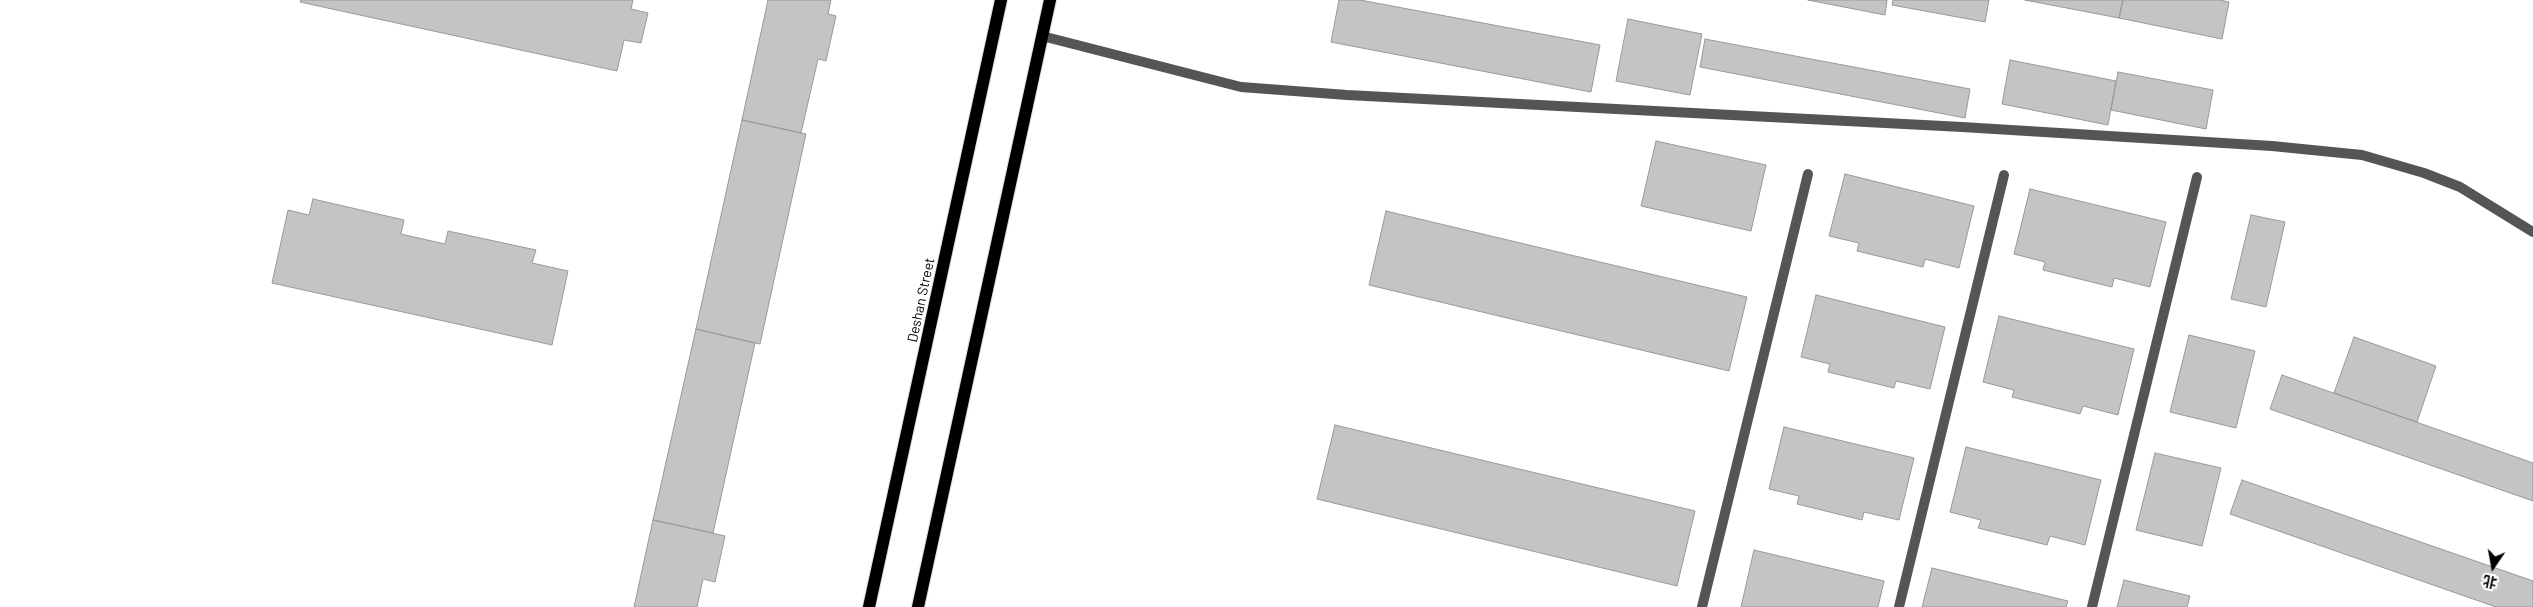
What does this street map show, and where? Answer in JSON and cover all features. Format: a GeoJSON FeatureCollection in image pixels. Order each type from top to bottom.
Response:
{"type":"FeatureCollection","features":[{"type":"Feature","properties":{"kind":"main road","name":"Deshan Street"},"geometry":{"type":"LineString","coordinates":[[869,607],[1001,0]]}},
{"type":"Feature","properties":{"kind":"main road"},"geometry":{"type":"LineString","coordinates":[[918,607],[1050,0]]}},
{"type":"Feature","properties":{"kind":"street"},"geometry":{"type":"LineString","coordinates":[[1042,36],[1241,87],[1347,95],[1962,127],[2272,146],[2362,155],[2424,173],[2460,187],[2533,232]]}},
{"type":"Feature","properties":{"kind":"street"},"geometry":{"type":"LineString","coordinates":[[1702,607],[1808,174]]}},
{"type":"Feature","properties":{"kind":"street"},"geometry":{"type":"LineString","coordinates":[[1899,607],[2004,175]]}},
{"type":"Feature","properties":{"kind":"street"},"geometry":{"type":"LineString","coordinates":[[2092,607],[2197,177]]}},
{"type":"Feature","properties":{"kind":"building"},"geometry":{"type":"Polygon","coordinates":[[[301,0],[633,0],[631,9],[648,13],[641,43],[624,40],[617,71],[300,2],[301,0]]]}},
{"type":"Feature","properties":{"kind":"building"},"geometry":{"type":"Polygon","coordinates":[[[768,0],[831,0],[828,14],[836,16],[826,61],[818,59],[801,133],[742,120],[768,0]]]}},
{"type":"Feature","properties":{"kind":"building"},"geometry":{"type":"Polygon","coordinates":[[[1339,0],[1360,0],[1600,45],[1591,92],[1331,42],[1339,0]]]}},
{"type":"Feature","properties":{"kind":"building"},"geometry":{"type":"Polygon","coordinates":[[[1808,0],[1887,0],[1885,15],[1808,0]]]}},
{"type":"Feature","properties":{"kind":"building"},"geometry":{"type":"Polygon","coordinates":[[[1893,0],[1989,0],[1985,22],[1892,5],[1893,0]]]}},
{"type":"Feature","properties":{"kind":"building"},"geometry":{"type":"Polygon","coordinates":[[[2025,0],[2123,0],[2119,18],[2025,0]]]}},
{"type":"Feature","properties":{"kind":"building"},"geometry":{"type":"Polygon","coordinates":[[[2123,0],[2220,0],[2229,2],[2222,39],[2119,18],[2123,0]]]}},
{"type":"Feature","properties":{"kind":"building"},"geometry":{"type":"Polygon","coordinates":[[[1628,19],[1702,34],[1690,95],[1616,81],[1628,19]]]}},
{"type":"Feature","properties":{"kind":"building"},"geometry":{"type":"Polygon","coordinates":[[[1705,39],[1970,89],[1965,118],[1700,67],[1705,39]]]}},
{"type":"Feature","properties":{"kind":"building"},"geometry":{"type":"Polygon","coordinates":[[[2010,60],[2116,81],[2108,125],[2002,104],[2010,60]]]}},
{"type":"Feature","properties":{"kind":"building"},"geometry":{"type":"Polygon","coordinates":[[[2118,72],[2213,90],[2206,129],[2111,110],[2118,72]]]}},
{"type":"Feature","properties":{"kind":"building"},"geometry":{"type":"Polygon","coordinates":[[[742,120],[806,134],[760,344],[696,329],[742,120]]]}},
{"type":"Feature","properties":{"kind":"building"},"geometry":{"type":"Polygon","coordinates":[[[1656,141],[1766,165],[1751,231],[1641,206],[1656,141]]]}},
{"type":"Feature","properties":{"kind":"building"},"geometry":{"type":"Polygon","coordinates":[[[1845,174],[1974,206],[1959,268],[1925,259],[1923,267],[1857,251],[1859,243],[1829,236],[1845,174]]]}},
{"type":"Feature","properties":{"kind":"building"},"geometry":{"type":"Polygon","coordinates":[[[2030,189],[2166,222],[2150,287],[2114,278],[2112,287],[2043,270],[2045,262],[2014,254],[2030,189]]]}},
{"type":"Feature","properties":{"kind":"building"},"geometry":{"type":"Polygon","coordinates":[[[313,199],[404,220],[401,234],[445,244],[448,231],[536,250],[532,263],[568,271],[552,345],[272,283],[288,210],[309,215],[313,199]]]}},
{"type":"Feature","properties":{"kind":"building"},"geometry":{"type":"Polygon","coordinates":[[[1386,211],[1747,297],[1729,371],[1369,285],[1386,211]]]}},
{"type":"Feature","properties":{"kind":"building"},"geometry":{"type":"Polygon","coordinates":[[[2251,215],[2285,222],[2266,307],[2231,299],[2251,215]]]}},
{"type":"Feature","properties":{"kind":"building"},"geometry":{"type":"Polygon","coordinates":[[[1816,295],[1945,327],[1930,389],[1896,381],[1894,388],[1828,372],[1830,364],[1801,357],[1816,295]]]}},
{"type":"Feature","properties":{"kind":"building"},"geometry":{"type":"Polygon","coordinates":[[[1999,316],[2134,349],[2118,415],[2083,406],[2080,414],[2012,397],[2014,390],[1983,382],[1999,316]]]}},
{"type":"Feature","properties":{"kind":"building"},"geometry":{"type":"Polygon","coordinates":[[[696,329],[755,343],[713,533],[653,520],[696,329]]]}},
{"type":"Feature","properties":{"kind":"building"},"geometry":{"type":"Polygon","coordinates":[[[2189,335],[2255,351],[2236,428],[2170,412],[2189,335]]]}},
{"type":"Feature","properties":{"kind":"building"},"geometry":{"type":"Polygon","coordinates":[[[2354,337],[2436,366],[2417,422],[2334,393],[2354,337]]]}},
{"type":"Feature","properties":{"kind":"building"},"geometry":{"type":"Polygon","coordinates":[[[2282,375],[2533,463],[2533,501],[2270,409],[2282,375]]]}},
{"type":"Feature","properties":{"kind":"building"},"geometry":{"type":"Polygon","coordinates":[[[1335,425],[1695,511],[1677,586],[1317,499],[1335,425]]]}},
{"type":"Feature","properties":{"kind":"building"},"geometry":{"type":"Polygon","coordinates":[[[1784,427],[1914,458],[1899,520],[1864,512],[1862,520],[1797,504],[1799,496],[1769,489],[1784,427]]]}},
{"type":"Feature","properties":{"kind":"building"},"geometry":{"type":"Polygon","coordinates":[[[1966,447],[2101,480],[2085,545],[2050,536],[2047,545],[1978,528],[1981,520],[1950,512],[1966,447]]]}},
{"type":"Feature","properties":{"kind":"building"},"geometry":{"type":"Polygon","coordinates":[[[2155,453],[2221,468],[2202,546],[2136,530],[2155,453]]]}},
{"type":"Feature","properties":{"kind":"building"},"geometry":{"type":"Polygon","coordinates":[[[2242,480],[2533,581],[2533,607],[2496,607],[2230,514],[2242,480]]]}},
{"type":"Feature","properties":{"kind":"building"},"geometry":{"type":"Polygon","coordinates":[[[653,520],[725,536],[715,582],[703,579],[697,607],[634,607],[653,520]]]}},
{"type":"Feature","properties":{"kind":"building"},"geometry":{"type":"Polygon","coordinates":[[[1754,550],[1884,581],[1878,607],[1741,607],[1754,550]]]}},
{"type":"Feature","properties":{"kind":"building"},"geometry":{"type":"Polygon","coordinates":[[[1932,568],[2068,601],[2066,607],[1922,607],[1932,568]]]}},
{"type":"Feature","properties":{"kind":"building"},"geometry":{"type":"Polygon","coordinates":[[[2124,580],[2190,596],[2187,607],[2117,607],[2124,580]]]}}]}
